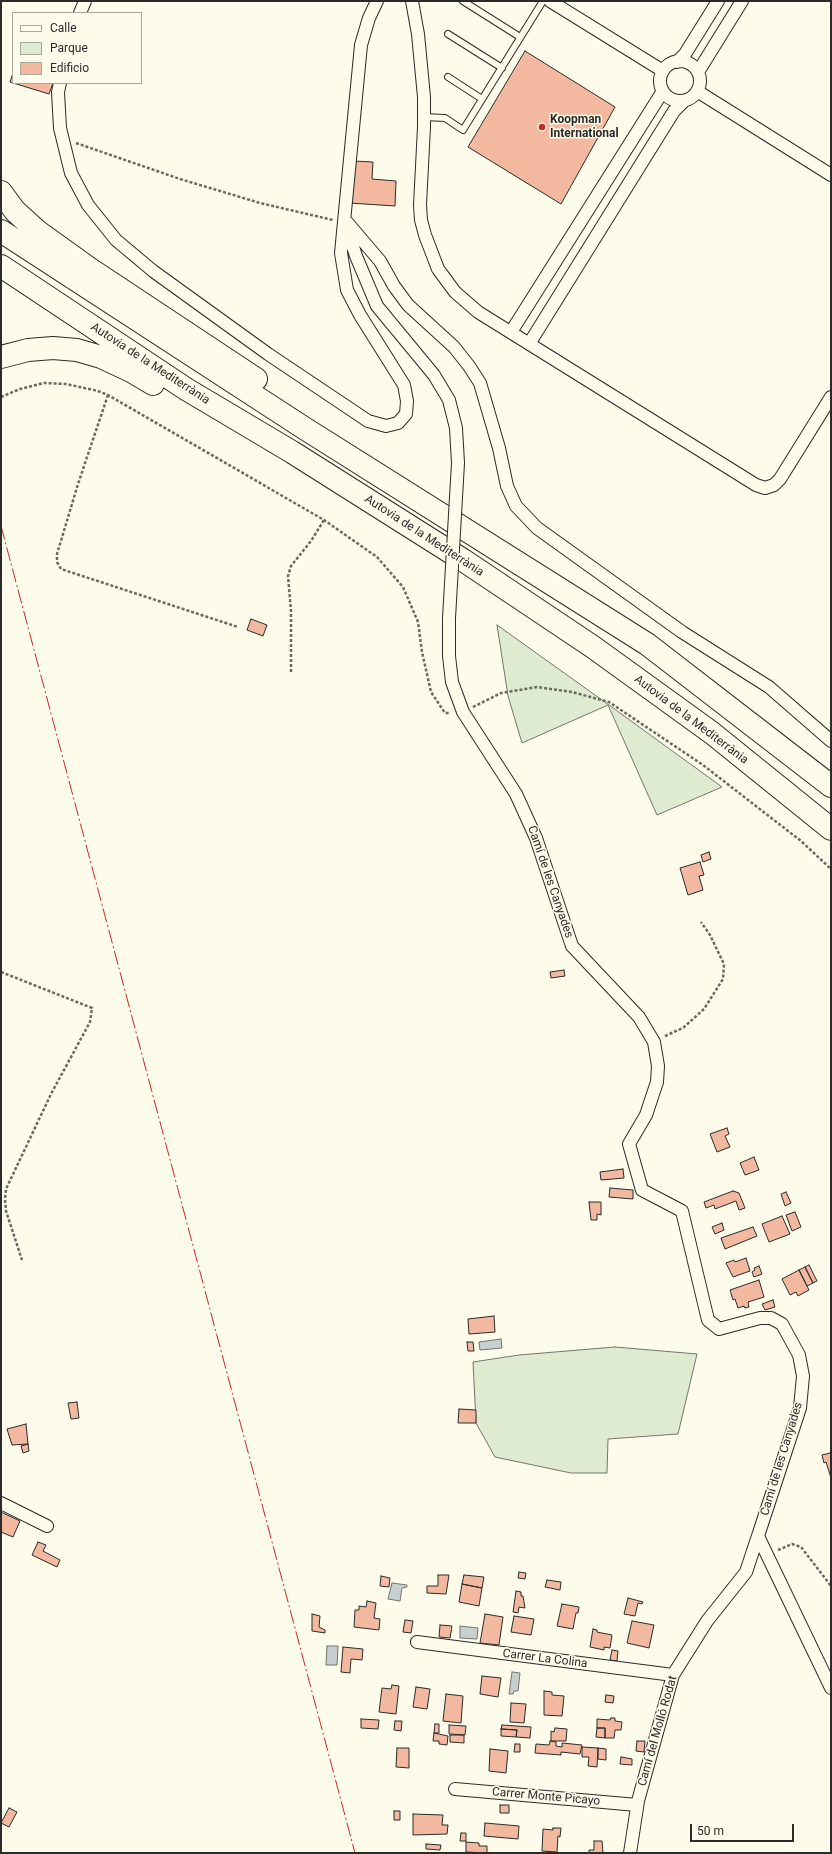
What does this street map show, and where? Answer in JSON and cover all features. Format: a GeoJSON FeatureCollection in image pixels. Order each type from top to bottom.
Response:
{"type":"FeatureCollection","features":[{"type":"Feature","properties":{"kind":"highway"},"geometry":{"type":"LineString","coordinates":[[1,192],[15,211],[37,231],[90,269],[266,386],[304,428]]}},
{"type":"Feature","properties":{"kind":"highway"},"geometry":{"type":"LineString","coordinates":[[1,231],[304,428],[647,644],[831,786]]}},
{"type":"Feature","properties":{"kind":"highway","name":"Autovia de la Mediterrània"},"geometry":{"type":"LineString","coordinates":[[1,266],[186,389],[292,452],[463,560],[593,647],[712,733],[831,829]]}},
{"type":"Feature","properties":{"kind":"highway"},"geometry":{"type":"LineString","coordinates":[[1,357],[28,350],[53,348],[77,350],[101,357],[131,370],[253,446],[292,452]]}},
{"type":"Feature","properties":{"kind":"street"},"geometry":{"type":"LineString","coordinates":[[80,12],[85,1]]}},
{"type":"Feature","properties":{"kind":"street"},"geometry":{"type":"LineString","coordinates":[[60,84],[58,92],[60,128],[71,173],[88,205],[116,240],[153,271],[268,354],[368,421],[386,426],[398,422],[406,414],[407,401],[404,385],[360,316],[347,290],[342,269],[341,253],[361,45],[369,18],[377,1]]}},
{"type":"Feature","properties":{"kind":"street"},"geometry":{"type":"LineString","coordinates":[[412,1],[422,65],[424,117],[420,205],[421,220],[430,251],[438,269],[455,292],[478,312],[756,485],[766,488],[774,485],[780,479],[831,397]]}},
{"type":"Feature","properties":{"kind":"street"},"geometry":{"type":"LineString","coordinates":[[550,1],[663,71]]}},
{"type":"Feature","properties":{"kind":"street"},"geometry":{"type":"LineString","coordinates":[[684,101],[672,99],[663,91],[661,78],[663,71],[667,67],[677,62],[685,54],[718,1]]}},
{"type":"Feature","properties":{"kind":"street"},"geometry":{"type":"LineString","coordinates":[[698,72],[742,1]]}},
{"type":"Feature","properties":{"kind":"street"},"geometry":{"type":"LineString","coordinates":[[529,344],[674,111],[684,101],[694,96],[697,92],[700,85],[698,72],[689,64],[677,62]]}},
{"type":"Feature","properties":{"kind":"street"},"geometry":{"type":"LineString","coordinates":[[511,332],[663,91]]}},
{"type":"Feature","properties":{"kind":"street"},"geometry":{"type":"LineString","coordinates":[[697,92],[831,175]]}},
{"type":"Feature","properties":{"kind":"street"},"geometry":{"type":"LineString","coordinates":[[345,220],[380,261],[394,286],[408,305],[454,347],[480,383],[507,486],[516,506],[536,528],[682,632],[769,687],[831,741]]}},
{"type":"Feature","properties":{"kind":"street","name":"Camí de les Canyades"},"geometry":{"type":"LineString","coordinates":[[345,220],[356,256],[377,306],[434,375],[448,400],[456,428],[458,463],[449,618],[449,656],[452,682],[463,712],[516,794],[536,838],[572,946],[638,1017],[654,1042],[658,1066],[656,1082],[646,1115],[629,1144],[642,1190],[682,1211],[708,1320],[718,1329],[760,1318],[771,1318],[785,1328],[799,1355],[803,1376],[800,1408],[758,1536]]}},
{"type":"Feature","properties":{"kind":"street"},"geometry":{"type":"LineString","coordinates":[[1,1503],[46,1526]]}},
{"type":"Feature","properties":{"kind":"street"},"geometry":{"type":"LineString","coordinates":[[758,1536],[831,1688]]}},
{"type":"Feature","properties":{"kind":"street","name":"Camí del Molló Rodat"},"geometry":{"type":"LineString","coordinates":[[630,1853],[637,1806],[673,1675],[707,1621],[746,1572],[758,1536]]}},
{"type":"Feature","properties":{"kind":"street","name":"Carrer La Colina"},"geometry":{"type":"LineString","coordinates":[[417,1642],[673,1675]]}},
{"type":"Feature","properties":{"kind":"street","name":"Carrer Monte Picayo"},"geometry":{"type":"LineString","coordinates":[[455,1789],[570,1798],[637,1806]]}},
{"type":"Feature","properties":{"kind":"lane"},"geometry":{"type":"LineString","coordinates":[[463,1],[520,37]]}},
{"type":"Feature","properties":{"kind":"lane"},"geometry":{"type":"LineString","coordinates":[[424,117],[446,118],[463,130],[543,1]]}},
{"type":"Feature","properties":{"kind":"lane"},"geometry":{"type":"LineString","coordinates":[[448,34],[502,68]]}},
{"type":"Feature","properties":{"kind":"lane"},"geometry":{"type":"LineString","coordinates":[[448,77],[482,99]]}},
{"type":"Feature","properties":{"kind":"path"},"geometry":{"type":"LineString","coordinates":[[64,143],[73,142],[180,179],[260,203],[331,220],[345,220]]}},
{"type":"Feature","properties":{"kind":"path"},"geometry":{"type":"LineString","coordinates":[[1,397],[20,389],[44,383],[66,384],[98,391],[108,395],[324,520],[377,556],[403,587],[418,622],[422,652],[431,692],[445,713],[463,712],[501,693],[537,687],[572,692],[609,702],[703,765],[801,841],[831,869]]}},
{"type":"Feature","properties":{"kind":"path"},"geometry":{"type":"LineString","coordinates":[[108,395],[78,484],[57,554],[57,562],[61,569],[238,627]]}},
{"type":"Feature","properties":{"kind":"path"},"geometry":{"type":"LineString","coordinates":[[291,672],[291,611],[288,576],[291,566],[324,520]]}},
{"type":"Feature","properties":{"kind":"path"},"geometry":{"type":"LineString","coordinates":[[654,1042],[683,1028],[704,1009],[723,979],[724,964],[701,922]]}},
{"type":"Feature","properties":{"kind":"path"},"geometry":{"type":"LineString","coordinates":[[1,972],[92,1008],[90,1022],[51,1094],[6,1189],[6,1211],[22,1260]]}},
{"type":"Feature","properties":{"kind":"path"},"geometry":{"type":"LineString","coordinates":[[767,1555],[792,1544],[801,1547],[831,1586]]}},
{"type":"Feature","properties":{"kind":"green space"},"geometry":{"type":"Polygon","coordinates":[[[497,625],[722,787],[657,815],[608,705],[522,743],[508,696],[497,625]]]}},
{"type":"Feature","properties":{"kind":"green space"},"geometry":{"type":"Polygon","coordinates":[[[615,1347],[697,1354],[678,1434],[608,1439],[607,1473],[571,1473],[495,1457],[476,1423],[473,1362],[519,1355],[615,1347]]]}},
{"type":"Feature","properties":{"kind":"shaded area"},"geometry":{"type":"Polygon","coordinates":[[[501,1339],[502,1348],[480,1350],[479,1342],[501,1339]]]}},
{"type":"Feature","properties":{"kind":"shaded area"},"geometry":{"type":"Polygon","coordinates":[[[392,1583],[407,1585],[407,1587],[402,1588],[400,1601],[388,1599],[392,1583]]]}},
{"type":"Feature","properties":{"kind":"shaded area"},"geometry":{"type":"Polygon","coordinates":[[[460,1626],[478,1628],[477,1639],[460,1638],[460,1626]]]}},
{"type":"Feature","properties":{"kind":"shaded area"},"geometry":{"type":"Polygon","coordinates":[[[327,1646],[338,1646],[337,1665],[326,1665],[327,1646]]]}},
{"type":"Feature","properties":{"kind":"shaded area"},"geometry":{"type":"Polygon","coordinates":[[[512,1672],[520,1673],[518,1691],[514,1691],[513,1694],[509,1694],[512,1672]]]}},
{"type":"Feature","properties":{"kind":"building","name":"Koopman International"},"geometry":{"type":"Polygon","coordinates":[[[525,51],[615,107],[561,204],[468,147],[525,51]]]}},
{"type":"Feature","properties":{"kind":"building"},"geometry":{"type":"Polygon","coordinates":[[[16,84],[53,84],[49,94],[16,84]]]}},
{"type":"Feature","properties":{"kind":"building"},"geometry":{"type":"Polygon","coordinates":[[[354,161],[373,162],[372,179],[396,181],[395,206],[349,203],[354,161]]]}},
{"type":"Feature","properties":{"kind":"building"},"geometry":{"type":"Polygon","coordinates":[[[251,619],[267,625],[263,636],[247,630],[251,619]]]}},
{"type":"Feature","properties":{"kind":"building"},"geometry":{"type":"Polygon","coordinates":[[[709,852],[711,859],[703,862],[701,855],[709,852]]]}},
{"type":"Feature","properties":{"kind":"building"},"geometry":{"type":"Polygon","coordinates":[[[700,862],[704,875],[699,876],[703,890],[688,895],[680,868],[700,862]]]}},
{"type":"Feature","properties":{"kind":"building"},"geometry":{"type":"Polygon","coordinates":[[[564,970],[565,976],[551,978],[550,972],[564,970]]]}},
{"type":"Feature","properties":{"kind":"building"},"geometry":{"type":"Polygon","coordinates":[[[727,1128],[729,1134],[725,1136],[730,1147],[717,1152],[710,1134],[727,1128]]]}},
{"type":"Feature","properties":{"kind":"building"},"geometry":{"type":"Polygon","coordinates":[[[754,1157],[759,1170],[745,1175],[740,1163],[754,1157]]]}},
{"type":"Feature","properties":{"kind":"building"},"geometry":{"type":"Polygon","coordinates":[[[623,1169],[624,1178],[601,1180],[600,1172],[623,1169]]]}},
{"type":"Feature","properties":{"kind":"building"},"geometry":{"type":"Polygon","coordinates":[[[610,1188],[633,1190],[633,1199],[609,1197],[610,1188]]]}},
{"type":"Feature","properties":{"kind":"building"},"geometry":{"type":"Polygon","coordinates":[[[733,1191],[739,1193],[745,1208],[739,1210],[736,1201],[715,1209],[714,1205],[706,1208],[704,1202],[733,1191]]]}},
{"type":"Feature","properties":{"kind":"building"},"geometry":{"type":"Polygon","coordinates":[[[786,1192],[791,1203],[785,1206],[781,1194],[786,1192]]]}},
{"type":"Feature","properties":{"kind":"building"},"geometry":{"type":"Polygon","coordinates":[[[589,1202],[601,1202],[601,1215],[597,1214],[597,1220],[591,1220],[589,1202]]]}},
{"type":"Feature","properties":{"kind":"building"},"geometry":{"type":"Polygon","coordinates":[[[795,1212],[801,1227],[792,1231],[786,1215],[795,1212]]]}},
{"type":"Feature","properties":{"kind":"building"},"geometry":{"type":"Polygon","coordinates":[[[782,1216],[790,1234],[769,1242],[762,1224],[782,1216]]]}},
{"type":"Feature","properties":{"kind":"building"},"geometry":{"type":"Polygon","coordinates":[[[722,1223],[724,1230],[715,1234],[712,1227],[722,1223]]]}},
{"type":"Feature","properties":{"kind":"building"},"geometry":{"type":"Polygon","coordinates":[[[753,1227],[757,1236],[725,1249],[721,1238],[753,1227]]]}},
{"type":"Feature","properties":{"kind":"building"},"geometry":{"type":"Polygon","coordinates":[[[746,1258],[750,1271],[733,1277],[726,1263],[734,1260],[735,1262],[746,1258]]]}},
{"type":"Feature","properties":{"kind":"building"},"geometry":{"type":"Polygon","coordinates":[[[809,1265],[817,1281],[813,1283],[805,1267],[809,1265]]]}},
{"type":"Feature","properties":{"kind":"building"},"geometry":{"type":"Polygon","coordinates":[[[759,1266],[762,1274],[754,1277],[752,1272],[755,1270],[754,1268],[759,1266]]]}},
{"type":"Feature","properties":{"kind":"building"},"geometry":{"type":"Polygon","coordinates":[[[805,1267],[813,1283],[807,1286],[799,1270],[805,1267]]]}},
{"type":"Feature","properties":{"kind":"building"},"geometry":{"type":"Polygon","coordinates":[[[799,1270],[809,1290],[798,1296],[796,1292],[790,1295],[782,1279],[799,1270]]]}},
{"type":"Feature","properties":{"kind":"building"},"geometry":{"type":"Polygon","coordinates":[[[759,1280],[764,1297],[748,1302],[749,1307],[745,1308],[744,1306],[738,1308],[735,1299],[733,1300],[730,1290],[759,1280]]]}},
{"type":"Feature","properties":{"kind":"building"},"geometry":{"type":"Polygon","coordinates":[[[773,1300],[775,1307],[765,1310],[762,1304],[773,1300]]]}},
{"type":"Feature","properties":{"kind":"building"},"geometry":{"type":"Polygon","coordinates":[[[494,1316],[495,1332],[469,1334],[468,1319],[494,1316]]]}},
{"type":"Feature","properties":{"kind":"building"},"geometry":{"type":"Polygon","coordinates":[[[467,1342],[473,1342],[474,1351],[468,1351],[467,1342]]]}},
{"type":"Feature","properties":{"kind":"building"},"geometry":{"type":"Polygon","coordinates":[[[77,1402],[79,1418],[71,1419],[68,1403],[77,1402]]]}},
{"type":"Feature","properties":{"kind":"building"},"geometry":{"type":"Polygon","coordinates":[[[459,1409],[476,1410],[476,1423],[458,1423],[459,1409]]]}},
{"type":"Feature","properties":{"kind":"building"},"geometry":{"type":"Polygon","coordinates":[[[26,1424],[28,1444],[12,1445],[7,1429],[26,1424]]]}},
{"type":"Feature","properties":{"kind":"building"},"geometry":{"type":"Polygon","coordinates":[[[28,1444],[29,1451],[23,1453],[21,1446],[28,1444]]]}},
{"type":"Feature","properties":{"kind":"building"},"geometry":{"type":"Polygon","coordinates":[[[831,1454],[831,1478],[822,1455],[831,1454]]]}},
{"type":"Feature","properties":{"kind":"building"},"geometry":{"type":"Polygon","coordinates":[[[1,1512],[20,1521],[13,1537],[1,1532],[1,1512]]]}},
{"type":"Feature","properties":{"kind":"building"},"geometry":{"type":"Polygon","coordinates":[[[38,1542],[46,1545],[43,1551],[60,1560],[57,1567],[32,1555],[38,1542]]]}},
{"type":"Feature","properties":{"kind":"building"},"geometry":{"type":"Polygon","coordinates":[[[519,1572],[526,1573],[525,1579],[518,1578],[519,1572]]]}},
{"type":"Feature","properties":{"kind":"building"},"geometry":{"type":"Polygon","coordinates":[[[438,1575],[449,1575],[446,1594],[427,1593],[427,1586],[438,1586],[438,1575]]]}},
{"type":"Feature","properties":{"kind":"building"},"geometry":{"type":"Polygon","coordinates":[[[464,1575],[484,1577],[482,1588],[462,1584],[464,1575]]]}},
{"type":"Feature","properties":{"kind":"building"},"geometry":{"type":"Polygon","coordinates":[[[381,1576],[390,1578],[389,1587],[380,1586],[381,1576]]]}},
{"type":"Feature","properties":{"kind":"building"},"geometry":{"type":"Polygon","coordinates":[[[547,1580],[561,1582],[560,1590],[545,1587],[547,1580]]]}},
{"type":"Feature","properties":{"kind":"building"},"geometry":{"type":"Polygon","coordinates":[[[462,1584],[482,1588],[479,1606],[459,1602],[462,1584]]]}},
{"type":"Feature","properties":{"kind":"building"},"geometry":{"type":"Polygon","coordinates":[[[516,1591],[521,1592],[525,1608],[519,1607],[518,1613],[513,1612],[516,1591]]]}},
{"type":"Feature","properties":{"kind":"building"},"geometry":{"type":"Polygon","coordinates":[[[628,1598],[643,1602],[642,1604],[638,1603],[635,1616],[624,1614],[628,1598]]]}},
{"type":"Feature","properties":{"kind":"building"},"geometry":{"type":"Polygon","coordinates":[[[367,1601],[376,1603],[374,1618],[380,1619],[379,1630],[354,1627],[355,1610],[359,1610],[359,1606],[366,1607],[367,1601]]]}},
{"type":"Feature","properties":{"kind":"building"},"geometry":{"type":"Polygon","coordinates":[[[562,1604],[579,1607],[578,1613],[576,1613],[573,1629],[557,1626],[562,1604]]]}},
{"type":"Feature","properties":{"kind":"building"},"geometry":{"type":"Polygon","coordinates":[[[312,1614],[320,1616],[319,1627],[325,1630],[325,1633],[312,1631],[312,1614]]]}},
{"type":"Feature","properties":{"kind":"building"},"geometry":{"type":"Polygon","coordinates":[[[485,1614],[503,1617],[499,1645],[480,1643],[485,1614]]]}},
{"type":"Feature","properties":{"kind":"building"},"geometry":{"type":"Polygon","coordinates":[[[514,1616],[534,1619],[531,1635],[511,1632],[514,1616]]]}},
{"type":"Feature","properties":{"kind":"building"},"geometry":{"type":"Polygon","coordinates":[[[405,1620],[413,1621],[411,1633],[403,1632],[405,1620]]]}},
{"type":"Feature","properties":{"kind":"building"},"geometry":{"type":"Polygon","coordinates":[[[632,1621],[654,1625],[649,1648],[627,1643],[632,1621]]]}},
{"type":"Feature","properties":{"kind":"building"},"geometry":{"type":"Polygon","coordinates":[[[440,1625],[452,1626],[450,1638],[439,1637],[440,1625]]]}},
{"type":"Feature","properties":{"kind":"building"},"geometry":{"type":"Polygon","coordinates":[[[593,1629],[597,1630],[597,1632],[612,1635],[610,1648],[604,1647],[604,1650],[590,1647],[593,1629]]]}},
{"type":"Feature","properties":{"kind":"building"},"geometry":{"type":"Polygon","coordinates":[[[343,1647],[363,1649],[362,1660],[351,1659],[350,1673],[341,1672],[343,1647]]]}},
{"type":"Feature","properties":{"kind":"building"},"geometry":{"type":"Polygon","coordinates":[[[612,1650],[618,1651],[617,1661],[610,1660],[612,1650]]]}},
{"type":"Feature","properties":{"kind":"building"},"geometry":{"type":"Polygon","coordinates":[[[482,1676],[501,1678],[498,1697],[480,1694],[482,1676]]]}},
{"type":"Feature","properties":{"kind":"building"},"geometry":{"type":"Polygon","coordinates":[[[392,1685],[399,1686],[396,1714],[379,1712],[382,1688],[391,1689],[392,1685]]]}},
{"type":"Feature","properties":{"kind":"building"},"geometry":{"type":"Polygon","coordinates":[[[416,1687],[430,1689],[427,1709],[413,1707],[416,1687]]]}},
{"type":"Feature","properties":{"kind":"building"},"geometry":{"type":"Polygon","coordinates":[[[544,1691],[552,1692],[552,1695],[564,1696],[562,1716],[544,1715],[544,1691]]]}},
{"type":"Feature","properties":{"kind":"building"},"geometry":{"type":"Polygon","coordinates":[[[446,1694],[463,1696],[461,1723],[443,1721],[446,1694]]]}},
{"type":"Feature","properties":{"kind":"building"},"geometry":{"type":"Polygon","coordinates":[[[606,1695],[614,1696],[613,1703],[605,1702],[606,1695]]]}},
{"type":"Feature","properties":{"kind":"building"},"geometry":{"type":"Polygon","coordinates":[[[511,1703],[526,1704],[524,1723],[510,1722],[511,1703]]]}},
{"type":"Feature","properties":{"kind":"building"},"geometry":{"type":"Polygon","coordinates":[[[611,1718],[615,1718],[615,1721],[622,1722],[621,1730],[615,1730],[614,1738],[605,1738],[605,1728],[597,1728],[597,1719],[610,1720],[611,1718]]]}},
{"type":"Feature","properties":{"kind":"building"},"geometry":{"type":"Polygon","coordinates":[[[361,1719],[379,1720],[378,1729],[361,1728],[361,1719]]]}},
{"type":"Feature","properties":{"kind":"building"},"geometry":{"type":"Polygon","coordinates":[[[395,1721],[402,1721],[401,1731],[394,1730],[395,1721]]]}},
{"type":"Feature","properties":{"kind":"building"},"geometry":{"type":"Polygon","coordinates":[[[435,1724],[439,1724],[439,1733],[434,1733],[435,1724]]]}},
{"type":"Feature","properties":{"kind":"building"},"geometry":{"type":"Polygon","coordinates":[[[449,1725],[466,1726],[465,1735],[449,1734],[449,1725]]]}},
{"type":"Feature","properties":{"kind":"building"},"geometry":{"type":"Polygon","coordinates":[[[502,1725],[531,1727],[530,1738],[516,1737],[517,1730],[501,1729],[502,1725]]]}},
{"type":"Feature","properties":{"kind":"building"},"geometry":{"type":"Polygon","coordinates":[[[555,1728],[567,1729],[566,1741],[551,1741],[551,1731],[554,1732],[555,1728]]]}},
{"type":"Feature","properties":{"kind":"building"},"geometry":{"type":"Polygon","coordinates":[[[597,1728],[605,1728],[605,1738],[596,1737],[597,1728]]]}},
{"type":"Feature","properties":{"kind":"building"},"geometry":{"type":"Polygon","coordinates":[[[501,1729],[517,1730],[516,1737],[501,1736],[501,1729]]]}},
{"type":"Feature","properties":{"kind":"building"},"geometry":{"type":"Polygon","coordinates":[[[434,1733],[448,1736],[447,1745],[439,1744],[439,1741],[433,1741],[434,1733]]]}},
{"type":"Feature","properties":{"kind":"building"},"geometry":{"type":"Polygon","coordinates":[[[450,1735],[464,1735],[464,1743],[450,1742],[450,1735]]]}},
{"type":"Feature","properties":{"kind":"building"},"geometry":{"type":"Polygon","coordinates":[[[550,1741],[556,1742],[556,1746],[562,1747],[562,1743],[582,1745],[580,1754],[561,1752],[561,1755],[535,1753],[536,1744],[549,1745],[550,1741]]]}},
{"type":"Feature","properties":{"kind":"building"},"geometry":{"type":"Polygon","coordinates":[[[637,1741],[645,1741],[644,1752],[636,1751],[637,1741]]]}},
{"type":"Feature","properties":{"kind":"building"},"geometry":{"type":"Polygon","coordinates":[[[515,1744],[520,1744],[520,1752],[514,1752],[515,1744]]]}},
{"type":"Feature","properties":{"kind":"building"},"geometry":{"type":"Polygon","coordinates":[[[582,1747],[598,1748],[597,1767],[588,1766],[589,1757],[582,1757],[582,1747]]]}},
{"type":"Feature","properties":{"kind":"building"},"geometry":{"type":"Polygon","coordinates":[[[397,1748],[409,1748],[409,1768],[396,1767],[397,1748]]]}},
{"type":"Feature","properties":{"kind":"building"},"geometry":{"type":"Polygon","coordinates":[[[598,1748],[606,1749],[606,1760],[598,1759],[598,1748]]]}},
{"type":"Feature","properties":{"kind":"building"},"geometry":{"type":"Polygon","coordinates":[[[490,1749],[508,1751],[506,1773],[489,1771],[490,1749]]]}},
{"type":"Feature","properties":{"kind":"building"},"geometry":{"type":"Polygon","coordinates":[[[621,1757],[632,1759],[632,1765],[620,1764],[621,1757]]]}},
{"type":"Feature","properties":{"kind":"building"},"geometry":{"type":"Polygon","coordinates":[[[500,1805],[509,1805],[509,1813],[500,1813],[500,1805]]]}},
{"type":"Feature","properties":{"kind":"building"},"geometry":{"type":"Polygon","coordinates":[[[9,1808],[17,1812],[9,1827],[1,1823],[9,1808]]]}},
{"type":"Feature","properties":{"kind":"building"},"geometry":{"type":"Polygon","coordinates":[[[394,1811],[400,1811],[400,1820],[394,1820],[394,1811]]]}},
{"type":"Feature","properties":{"kind":"building"},"geometry":{"type":"Polygon","coordinates":[[[413,1814],[443,1815],[442,1825],[448,1825],[447,1834],[413,1835],[413,1814]]]}},
{"type":"Feature","properties":{"kind":"building"},"geometry":{"type":"Polygon","coordinates":[[[485,1823],[519,1826],[518,1839],[484,1836],[485,1823]]]}},
{"type":"Feature","properties":{"kind":"building"},"geometry":{"type":"Polygon","coordinates":[[[553,1828],[561,1828],[560,1837],[558,1836],[557,1852],[542,1851],[543,1829],[553,1830],[553,1828]]]}},
{"type":"Feature","properties":{"kind":"building"},"geometry":{"type":"Polygon","coordinates":[[[461,1833],[466,1833],[466,1841],[460,1841],[461,1833]]]}},
{"type":"Feature","properties":{"kind":"building"},"geometry":{"type":"Polygon","coordinates":[[[594,1841],[602,1841],[603,1853],[589,1853],[589,1850],[594,1850],[594,1841]]]}},
{"type":"Feature","properties":{"kind":"building"},"geometry":{"type":"Polygon","coordinates":[[[466,1842],[479,1843],[479,1846],[487,1846],[487,1853],[466,1852],[466,1842]]]}},
{"type":"Feature","properties":{"kind":"building"},"geometry":{"type":"Polygon","coordinates":[[[426,1844],[441,1845],[440,1850],[426,1849],[426,1844]]]}},
{"type":"Feature","properties":{"kind":"power"},"geometry":{"type":"LineString","coordinates":[[1,526],[355,1853]]}},
{"type":"Feature","properties":{"kind":"place","name":"Koopman International"},"geometry":{"type":"Point","coordinates":[542,127]}}]}
